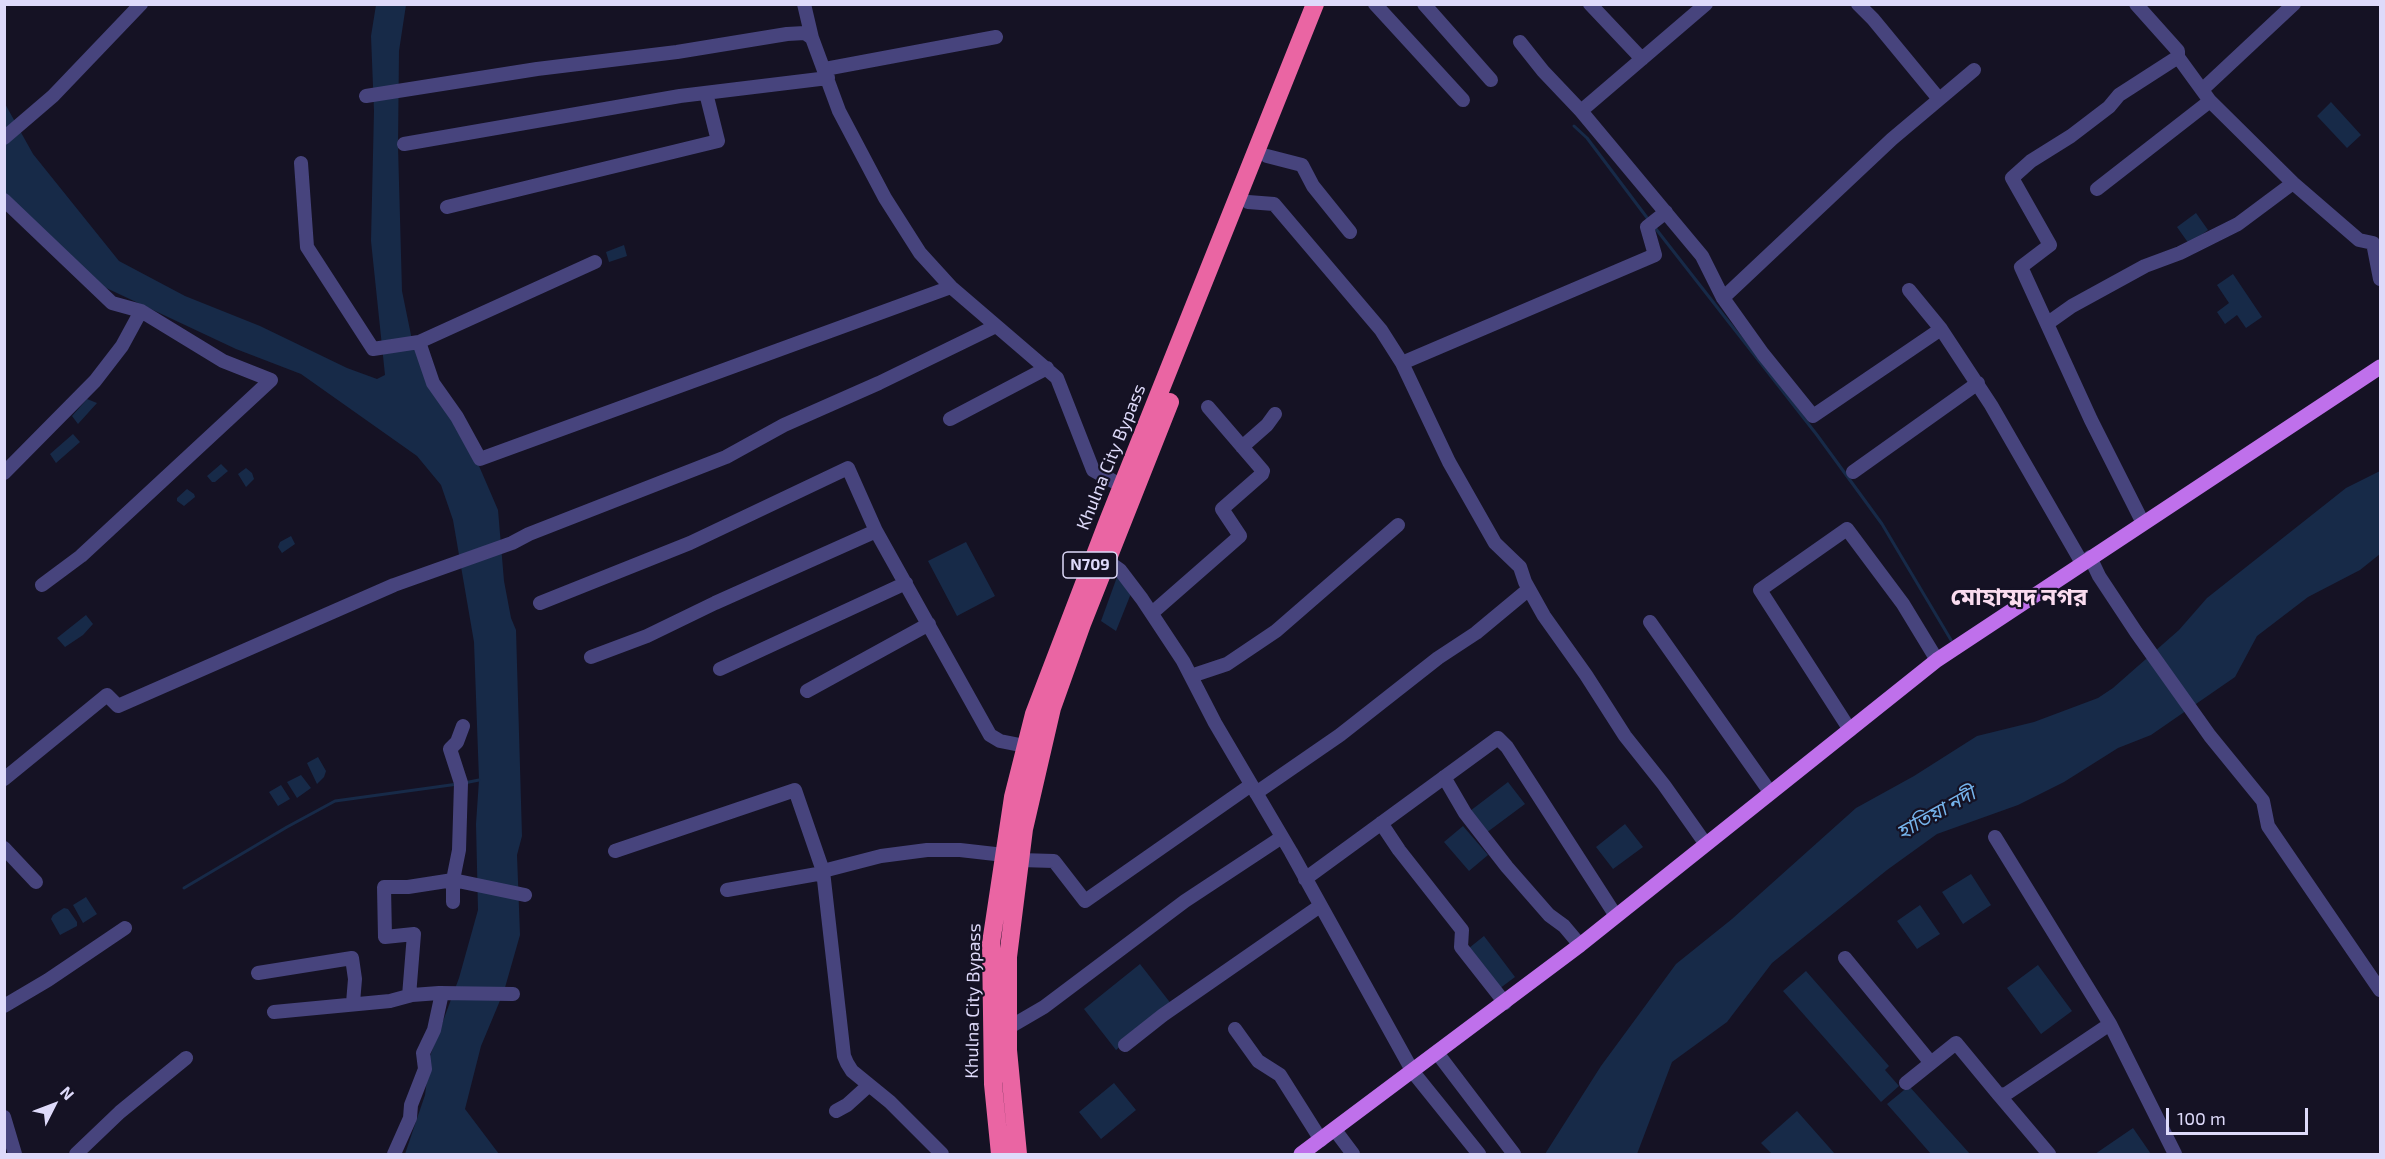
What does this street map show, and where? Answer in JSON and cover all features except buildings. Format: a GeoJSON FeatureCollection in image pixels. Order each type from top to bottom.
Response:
{"type":"FeatureCollection","features":[{"type":"Feature","properties":{"kind":"highway","name":"Khulna City Bypass"},"geometry":{"type":"LineString","coordinates":[[1018,1155],[1008,1050],[1008,957],[1013,797],[1034,714],[1059,644],[1315,4]]}},
{"type":"Feature","properties":{"kind":"highway","name":"Khulna City Bypass"},"geometry":{"type":"LineString","coordinates":[[1000,1155],[993,1084],[992,942],[1012,857],[1024,829],[1052,708],[1107,561],[1327,4]]}},
{"type":"Feature","properties":{"kind":"main road"},"geometry":{"type":"LineString","coordinates":[[1301,1155],[1580,945],[1937,660],[2380,367]]}},
{"type":"Feature","properties":{"kind":"street"},"geometry":{"type":"LineString","coordinates":[[4,138],[53,96],[141,4]]}},
{"type":"Feature","properties":{"kind":"street"},"geometry":{"type":"LineString","coordinates":[[804,4],[812,38],[839,111],[885,198],[920,253],[951,287],[1058,378],[1093,470],[1122,486]]}},
{"type":"Feature","properties":{"kind":"street"},"geometry":{"type":"LineString","coordinates":[[1375,4],[1463,100]]}},
{"type":"Feature","properties":{"kind":"street"},"geometry":{"type":"LineString","coordinates":[[1424,4],[1491,80]]}},
{"type":"Feature","properties":{"kind":"street"},"geometry":{"type":"LineString","coordinates":[[1590,4],[1642,59]]}},
{"type":"Feature","properties":{"kind":"street"},"geometry":{"type":"LineString","coordinates":[[1581,111],[1706,4]]}},
{"type":"Feature","properties":{"kind":"street"},"geometry":{"type":"LineString","coordinates":[[1858,4],[1939,99]]}},
{"type":"Feature","properties":{"kind":"street"},"geometry":{"type":"LineString","coordinates":[[2136,4],[2178,51],[2178,57],[2206,95],[2294,183],[2359,240],[2373,243],[2380,279]]}},
{"type":"Feature","properties":{"kind":"street"},"geometry":{"type":"LineString","coordinates":[[2097,189],[2206,95],[2294,4]]}},
{"type":"Feature","properties":{"kind":"street"},"geometry":{"type":"LineString","coordinates":[[369,95],[537,69],[677,52],[787,34],[805,33],[812,38]]}},
{"type":"Feature","properties":{"kind":"street"},"geometry":{"type":"LineString","coordinates":[[404,144],[826,74],[996,37]]}},
{"type":"Feature","properties":{"kind":"street"},"geometry":{"type":"LineString","coordinates":[[1520,42],[1702,256],[1724,298],[1763,354],[1813,416],[1941,329]]}},
{"type":"Feature","properties":{"kind":"street"},"geometry":{"type":"LineString","coordinates":[[2143,523],[2091,420],[2021,267],[2050,245],[2012,178],[2031,161],[2071,136],[2109,107],[2119,95],[2178,57]]}},
{"type":"Feature","properties":{"kind":"street"},"geometry":{"type":"LineString","coordinates":[[1724,298],[1892,139],[1974,70]]}},
{"type":"Feature","properties":{"kind":"street"},"geometry":{"type":"LineString","coordinates":[[447,207],[718,141],[706,93]]}},
{"type":"Feature","properties":{"kind":"street"},"geometry":{"type":"LineString","coordinates":[[1267,156],[1302,165],[1313,186],[1350,232]]}},
{"type":"Feature","properties":{"kind":"street"},"geometry":{"type":"LineString","coordinates":[[301,164],[307,248],[373,349],[417,342],[595,262]]}},
{"type":"Feature","properties":{"kind":"street"},"geometry":{"type":"LineString","coordinates":[[2048,323],[2072,306],[2145,266],[2180,254],[2238,224],[2294,183]]}},
{"type":"Feature","properties":{"kind":"street"},"geometry":{"type":"LineString","coordinates":[[4,200],[112,303],[141,311],[223,360],[271,380],[81,556],[42,585]]}},
{"type":"Feature","properties":{"kind":"street"},"geometry":{"type":"LineString","coordinates":[[1248,202],[1274,204],[1381,330],[1402,363],[1449,462],[1495,543],[1520,567],[1544,616],[1586,675],[1625,736],[1664,785],[1705,843]]}},
{"type":"Feature","properties":{"kind":"street"},"geometry":{"type":"LineString","coordinates":[[1402,363],[1655,255],[1647,227],[1666,212]]}},
{"type":"Feature","properties":{"kind":"street"},"geometry":{"type":"LineString","coordinates":[[417,342],[433,383],[457,417],[480,459],[951,287]]}},
{"type":"Feature","properties":{"kind":"street"},"geometry":{"type":"LineString","coordinates":[[1908,290],[1941,329],[1978,383],[2086,560],[2136,632],[2210,736],[2263,801],[2268,826],[2380,990]]}},
{"type":"Feature","properties":{"kind":"street"},"geometry":{"type":"LineString","coordinates":[[4,473],[95,381],[122,346],[141,311]]}},
{"type":"Feature","properties":{"kind":"street"},"geometry":{"type":"LineString","coordinates":[[4,779],[106,695],[118,706],[394,585],[512,543],[572,516],[726,457],[784,425],[879,383],[996,326]]}},
{"type":"Feature","properties":{"kind":"street"},"geometry":{"type":"LineString","coordinates":[[950,419],[1047,368]]}},
{"type":"Feature","properties":{"kind":"street"},"geometry":{"type":"LineString","coordinates":[[1853,472],[1978,383]]}},
{"type":"Feature","properties":{"kind":"street"},"geometry":{"type":"LineString","coordinates":[[1152,613],[1240,536],[1222,509],[1263,471],[1208,407]]}},
{"type":"Feature","properties":{"kind":"street"},"geometry":{"type":"LineString","coordinates":[[1242,447],[1267,425],[1275,414]]}},
{"type":"Feature","properties":{"kind":"street"},"geometry":{"type":"LineString","coordinates":[[540,603],[690,543],[848,468],[876,531],[990,735],[995,739],[1026,746]]}},
{"type":"Feature","properties":{"kind":"street"},"geometry":{"type":"LineString","coordinates":[[1191,676],[1227,664],[1276,631],[1398,525]]}},
{"type":"Feature","properties":{"kind":"street"},"geometry":{"type":"LineString","coordinates":[[1850,730],[1760,590],[1846,529],[1903,604],[1937,660]]}},
{"type":"Feature","properties":{"kind":"street"},"geometry":{"type":"LineString","coordinates":[[591,657],[647,636],[876,531]]}},
{"type":"Feature","properties":{"kind":"street"},"geometry":{"type":"LineString","coordinates":[[1107,561],[1120,570],[1152,613],[1191,676],[1413,1072],[1479,1155]]}},
{"type":"Feature","properties":{"kind":"street"},"geometry":{"type":"LineString","coordinates":[[720,669],[906,583]]}},
{"type":"Feature","properties":{"kind":"street"},"geometry":{"type":"LineString","coordinates":[[727,890],[823,872],[881,856],[927,850],[960,850],[1054,861],[1085,901],[1253,789],[1340,735],[1438,658],[1476,633],[1529,589]]}},
{"type":"Feature","properties":{"kind":"street"},"geometry":{"type":"LineString","coordinates":[[1650,622],[1770,792]]}},
{"type":"Feature","properties":{"kind":"street"},"geometry":{"type":"LineString","coordinates":[[807,691],[929,624]]}},
{"type":"Feature","properties":{"kind":"street"},"geometry":{"type":"LineString","coordinates":[[453,902],[453,880],[459,850],[462,783],[450,749],[457,742],[463,726]]}},
{"type":"Feature","properties":{"kind":"street"},"geometry":{"type":"LineString","coordinates":[[1305,879],[1498,738],[1507,747],[1616,916]]}},
{"type":"Feature","properties":{"kind":"street"},"geometry":{"type":"LineString","coordinates":[[1444,777],[1465,813],[1507,867],[1549,915],[1563,926],[1580,945]]}},
{"type":"Feature","properties":{"kind":"street"},"geometry":{"type":"LineString","coordinates":[[615,851],[795,790],[823,872],[844,1056],[852,1071],[867,1086],[890,1102],[942,1155]]}},
{"type":"Feature","properties":{"kind":"street"},"geometry":{"type":"LineString","coordinates":[[1381,823],[1399,850],[1462,930],[1461,947],[1505,1003]]}},
{"type":"Feature","properties":{"kind":"street"},"geometry":{"type":"LineString","coordinates":[[1008,1028],[1044,1007],[1185,901],[1282,837]]}},
{"type":"Feature","properties":{"kind":"street"},"geometry":{"type":"LineString","coordinates":[[1995,837],[2110,1023],[2175,1155]]}},
{"type":"Feature","properties":{"kind":"street"},"geometry":{"type":"LineString","coordinates":[[4,848],[36,882]]}},
{"type":"Feature","properties":{"kind":"street"},"geometry":{"type":"LineString","coordinates":[[409,996],[414,934],[385,937],[384,887],[408,887],[453,880],[523,894]]}},
{"type":"Feature","properties":{"kind":"street"},"geometry":{"type":"LineString","coordinates":[[1125,1045],[1163,1015],[1320,906]]}},
{"type":"Feature","properties":{"kind":"street"},"geometry":{"type":"LineString","coordinates":[[4,1006],[48,980],[125,928]]}},
{"type":"Feature","properties":{"kind":"street"},"geometry":{"type":"LineString","coordinates":[[258,973],[352,958],[355,979],[353,1003]]}},
{"type":"Feature","properties":{"kind":"street"},"geometry":{"type":"LineString","coordinates":[[1845,958],[1931,1063]]}},
{"type":"Feature","properties":{"kind":"street"},"geometry":{"type":"LineString","coordinates":[[394,1155],[410,1118],[411,1105],[425,1069],[423,1053],[434,1030],[446,993]]}},
{"type":"Feature","properties":{"kind":"street"},"geometry":{"type":"LineString","coordinates":[[274,1012],[390,1001],[409,996],[446,993],[511,994]]}},
{"type":"Feature","properties":{"kind":"street"},"geometry":{"type":"LineString","coordinates":[[1999,1095],[2006,1094],[2110,1023]]}},
{"type":"Feature","properties":{"kind":"street"},"geometry":{"type":"LineString","coordinates":[[1235,1029],[1258,1060],[1280,1075],[1321,1140]]}},
{"type":"Feature","properties":{"kind":"street"},"geometry":{"type":"LineString","coordinates":[[1906,1083],[1956,1043],[2049,1155]]}},
{"type":"Feature","properties":{"kind":"street"},"geometry":{"type":"LineString","coordinates":[[1438,1054],[1514,1155]]}},
{"type":"Feature","properties":{"kind":"street"},"geometry":{"type":"LineString","coordinates":[[76,1155],[120,1112],[186,1058]]}},
{"type":"Feature","properties":{"kind":"street"},"geometry":{"type":"LineString","coordinates":[[836,1111],[847,1105],[867,1086]]}},
{"type":"Feature","properties":{"kind":"street"},"geometry":{"type":"LineString","coordinates":[[4,1117],[15,1155]]}},
{"type":"Feature","properties":{"kind":"street"},"geometry":{"type":"LineString","coordinates":[[1335,1130],[1353,1155]]}},
{"type":"Feature","properties":{"kind":"water"},"geometry":{"type":"Polygon","coordinates":[[[376,5],[406,5],[399,51],[398,146],[402,291],[412,340],[473,452],[498,510],[504,581],[511,618],[516,630],[522,836],[517,855],[520,935],[504,991],[481,1046],[465,1109],[499,1154],[405,1154],[425,1095],[430,1056],[459,978],[478,910],[476,824],[479,780],[474,642],[453,520],[441,485],[417,456],[301,374],[236,349],[102,286],[5,195],[4,102],[33,154],[119,261],[185,296],[260,326],[347,368],[377,379],[385,375],[371,241],[374,111],[371,36],[376,5]]]}},
{"type":"Feature","properties":{"kind":"water"},"geometry":{"type":"Polygon","coordinates":[[[2331,102],[2361,135],[2347,148],[2317,116],[2331,102]]]}},
{"type":"Feature","properties":{"kind":"water"},"geometry":{"type":"Polygon","coordinates":[[[2196,213],[2208,230],[2189,244],[2177,227],[2196,213]]]}},
{"type":"Feature","properties":{"kind":"water"},"geometry":{"type":"Polygon","coordinates":[[[624,245],[627,256],[609,262],[606,252],[624,245]]]}},
{"type":"Feature","properties":{"kind":"water"},"geometry":{"type":"Polygon","coordinates":[[[2233,274],[2262,317],[2246,328],[2237,315],[2225,324],[2217,312],[2229,303],[2217,285],[2233,274]]]}},
{"type":"Feature","properties":{"kind":"water"},"geometry":{"type":"Polygon","coordinates":[[[87,399],[97,403],[78,424],[72,416],[87,399]]]}},
{"type":"Feature","properties":{"kind":"water"},"geometry":{"type":"Polygon","coordinates":[[[73,434],[80,442],[56,463],[50,454],[73,434]]]}},
{"type":"Feature","properties":{"kind":"water"},"geometry":{"type":"Polygon","coordinates":[[[221,464],[228,471],[212,482],[207,476],[221,464]]]}},
{"type":"Feature","properties":{"kind":"water"},"geometry":{"type":"Polygon","coordinates":[[[246,468],[252,473],[254,479],[246,487],[238,474],[246,468]]]}},
{"type":"Feature","properties":{"kind":"water","name":"হাতিয়া নদী"},"geometry":{"type":"Polygon","coordinates":[[[2380,471],[2380,554],[2360,570],[2308,597],[2257,636],[2235,677],[2151,735],[2118,748],[2064,782],[2018,805],[1937,834],[1887,870],[1772,963],[1727,1022],[1672,1062],[1637,1154],[1545,1154],[1601,1066],[1676,964],[1732,919],[1856,808],[1914,776],[1977,736],[2034,722],[2098,698],[2113,688],[2179,630],[2207,598],[2346,488],[2380,471]]]}},
{"type":"Feature","properties":{"kind":"water"},"geometry":{"type":"Polygon","coordinates":[[[187,489],[195,497],[184,506],[177,501],[177,498],[187,489]]]}},
{"type":"Feature","properties":{"kind":"water"},"geometry":{"type":"Polygon","coordinates":[[[291,536],[295,544],[282,553],[278,547],[280,542],[291,536]]]}},
{"type":"Feature","properties":{"kind":"water"},"geometry":{"type":"Polygon","coordinates":[[[966,542],[995,596],[957,616],[928,561],[966,542]]]}},
{"type":"Feature","properties":{"kind":"water"},"geometry":{"type":"Polygon","coordinates":[[[1117,577],[1132,591],[1116,631],[1101,621],[1117,577]]]}},
{"type":"Feature","properties":{"kind":"water"},"geometry":{"type":"Polygon","coordinates":[[[86,615],[93,624],[83,635],[65,647],[57,638],[86,615]]]}},
{"type":"Feature","properties":{"kind":"water"},"geometry":{"type":"Polygon","coordinates":[[[318,757],[326,771],[317,784],[307,763],[318,757]]]}},
{"type":"Feature","properties":{"kind":"water"},"geometry":{"type":"Polygon","coordinates":[[[301,775],[311,788],[297,798],[287,782],[301,775]]]}},
{"type":"Feature","properties":{"kind":"water"},"geometry":{"type":"Polygon","coordinates":[[[1508,782],[1525,804],[1486,833],[1470,811],[1508,782]]]}},
{"type":"Feature","properties":{"kind":"water"},"geometry":{"type":"Polygon","coordinates":[[[281,785],[290,799],[278,806],[269,792],[281,785]]]}},
{"type":"Feature","properties":{"kind":"water"},"geometry":{"type":"Polygon","coordinates":[[[1625,824],[1643,847],[1613,869],[1596,847],[1625,824]]]}},
{"type":"Feature","properties":{"kind":"water"},"geometry":{"type":"Polygon","coordinates":[[[1463,826],[1488,855],[1469,871],[1444,842],[1463,826]]]}},
{"type":"Feature","properties":{"kind":"water"},"geometry":{"type":"Polygon","coordinates":[[[1971,874],[1991,905],[1963,924],[1942,892],[1971,874]]]}},
{"type":"Feature","properties":{"kind":"water"},"geometry":{"type":"Polygon","coordinates":[[[86,897],[97,914],[83,923],[73,905],[86,897]]]}},
{"type":"Feature","properties":{"kind":"water"},"geometry":{"type":"Polygon","coordinates":[[[1920,905],[1940,934],[1917,949],[1897,921],[1920,905]]]}},
{"type":"Feature","properties":{"kind":"water"},"geometry":{"type":"Polygon","coordinates":[[[64,908],[68,909],[77,922],[77,926],[60,935],[51,919],[64,908]]]}},
{"type":"Feature","properties":{"kind":"water"},"geometry":{"type":"Polygon","coordinates":[[[1484,936],[1515,977],[1499,989],[1469,948],[1484,936]]]}},
{"type":"Feature","properties":{"kind":"water"},"geometry":{"type":"Polygon","coordinates":[[[1140,964],[1172,1005],[1116,1050],[1084,1009],[1140,964]]]}},
{"type":"Feature","properties":{"kind":"water"},"geometry":{"type":"Polygon","coordinates":[[[2038,965],[2072,1011],[2041,1034],[2007,988],[2038,965]]]}},
{"type":"Feature","properties":{"kind":"water"},"geometry":{"type":"Polygon","coordinates":[[[1806,971],[1889,1066],[1885,1070],[1899,1086],[1881,1102],[1783,991],[1806,971]]]}},
{"type":"Feature","properties":{"kind":"water"},"geometry":{"type":"Polygon","coordinates":[[[1114,1083],[1136,1110],[1101,1139],[1079,1112],[1114,1083]]]}},
{"type":"Feature","properties":{"kind":"water"},"geometry":{"type":"Polygon","coordinates":[[[1909,1086],[1970,1154],[1931,1154],[1887,1104],[1909,1086]]]}},
{"type":"Feature","properties":{"kind":"water"},"geometry":{"type":"Polygon","coordinates":[[[1797,1111],[1835,1154],[1772,1154],[1761,1143],[1797,1111]]]}},
{"type":"Feature","properties":{"kind":"water"},"geometry":{"type":"Polygon","coordinates":[[[2133,1128],[2151,1154],[2095,1154],[2133,1128]]]}},
{"type":"Feature","properties":{"kind":"waterway"},"geometry":{"type":"LineString","coordinates":[[1574,126],[1587,138],[1648,219]]}},
{"type":"Feature","properties":{"kind":"waterway"},"geometry":{"type":"LineString","coordinates":[[1656,229],[1817,435],[1882,524],[1951,640]]}},
{"type":"Feature","properties":{"kind":"waterway"},"geometry":{"type":"LineString","coordinates":[[464,783],[479,780]]}},
{"type":"Feature","properties":{"kind":"waterway"},"geometry":{"type":"LineString","coordinates":[[184,888],[335,801],[458,784]]}},
{"type":"Feature","properties":{"kind":"district","name":"মোহাম্মদ নগর"},"geometry":{"type":"Point","coordinates":[2019,597]}}]}
